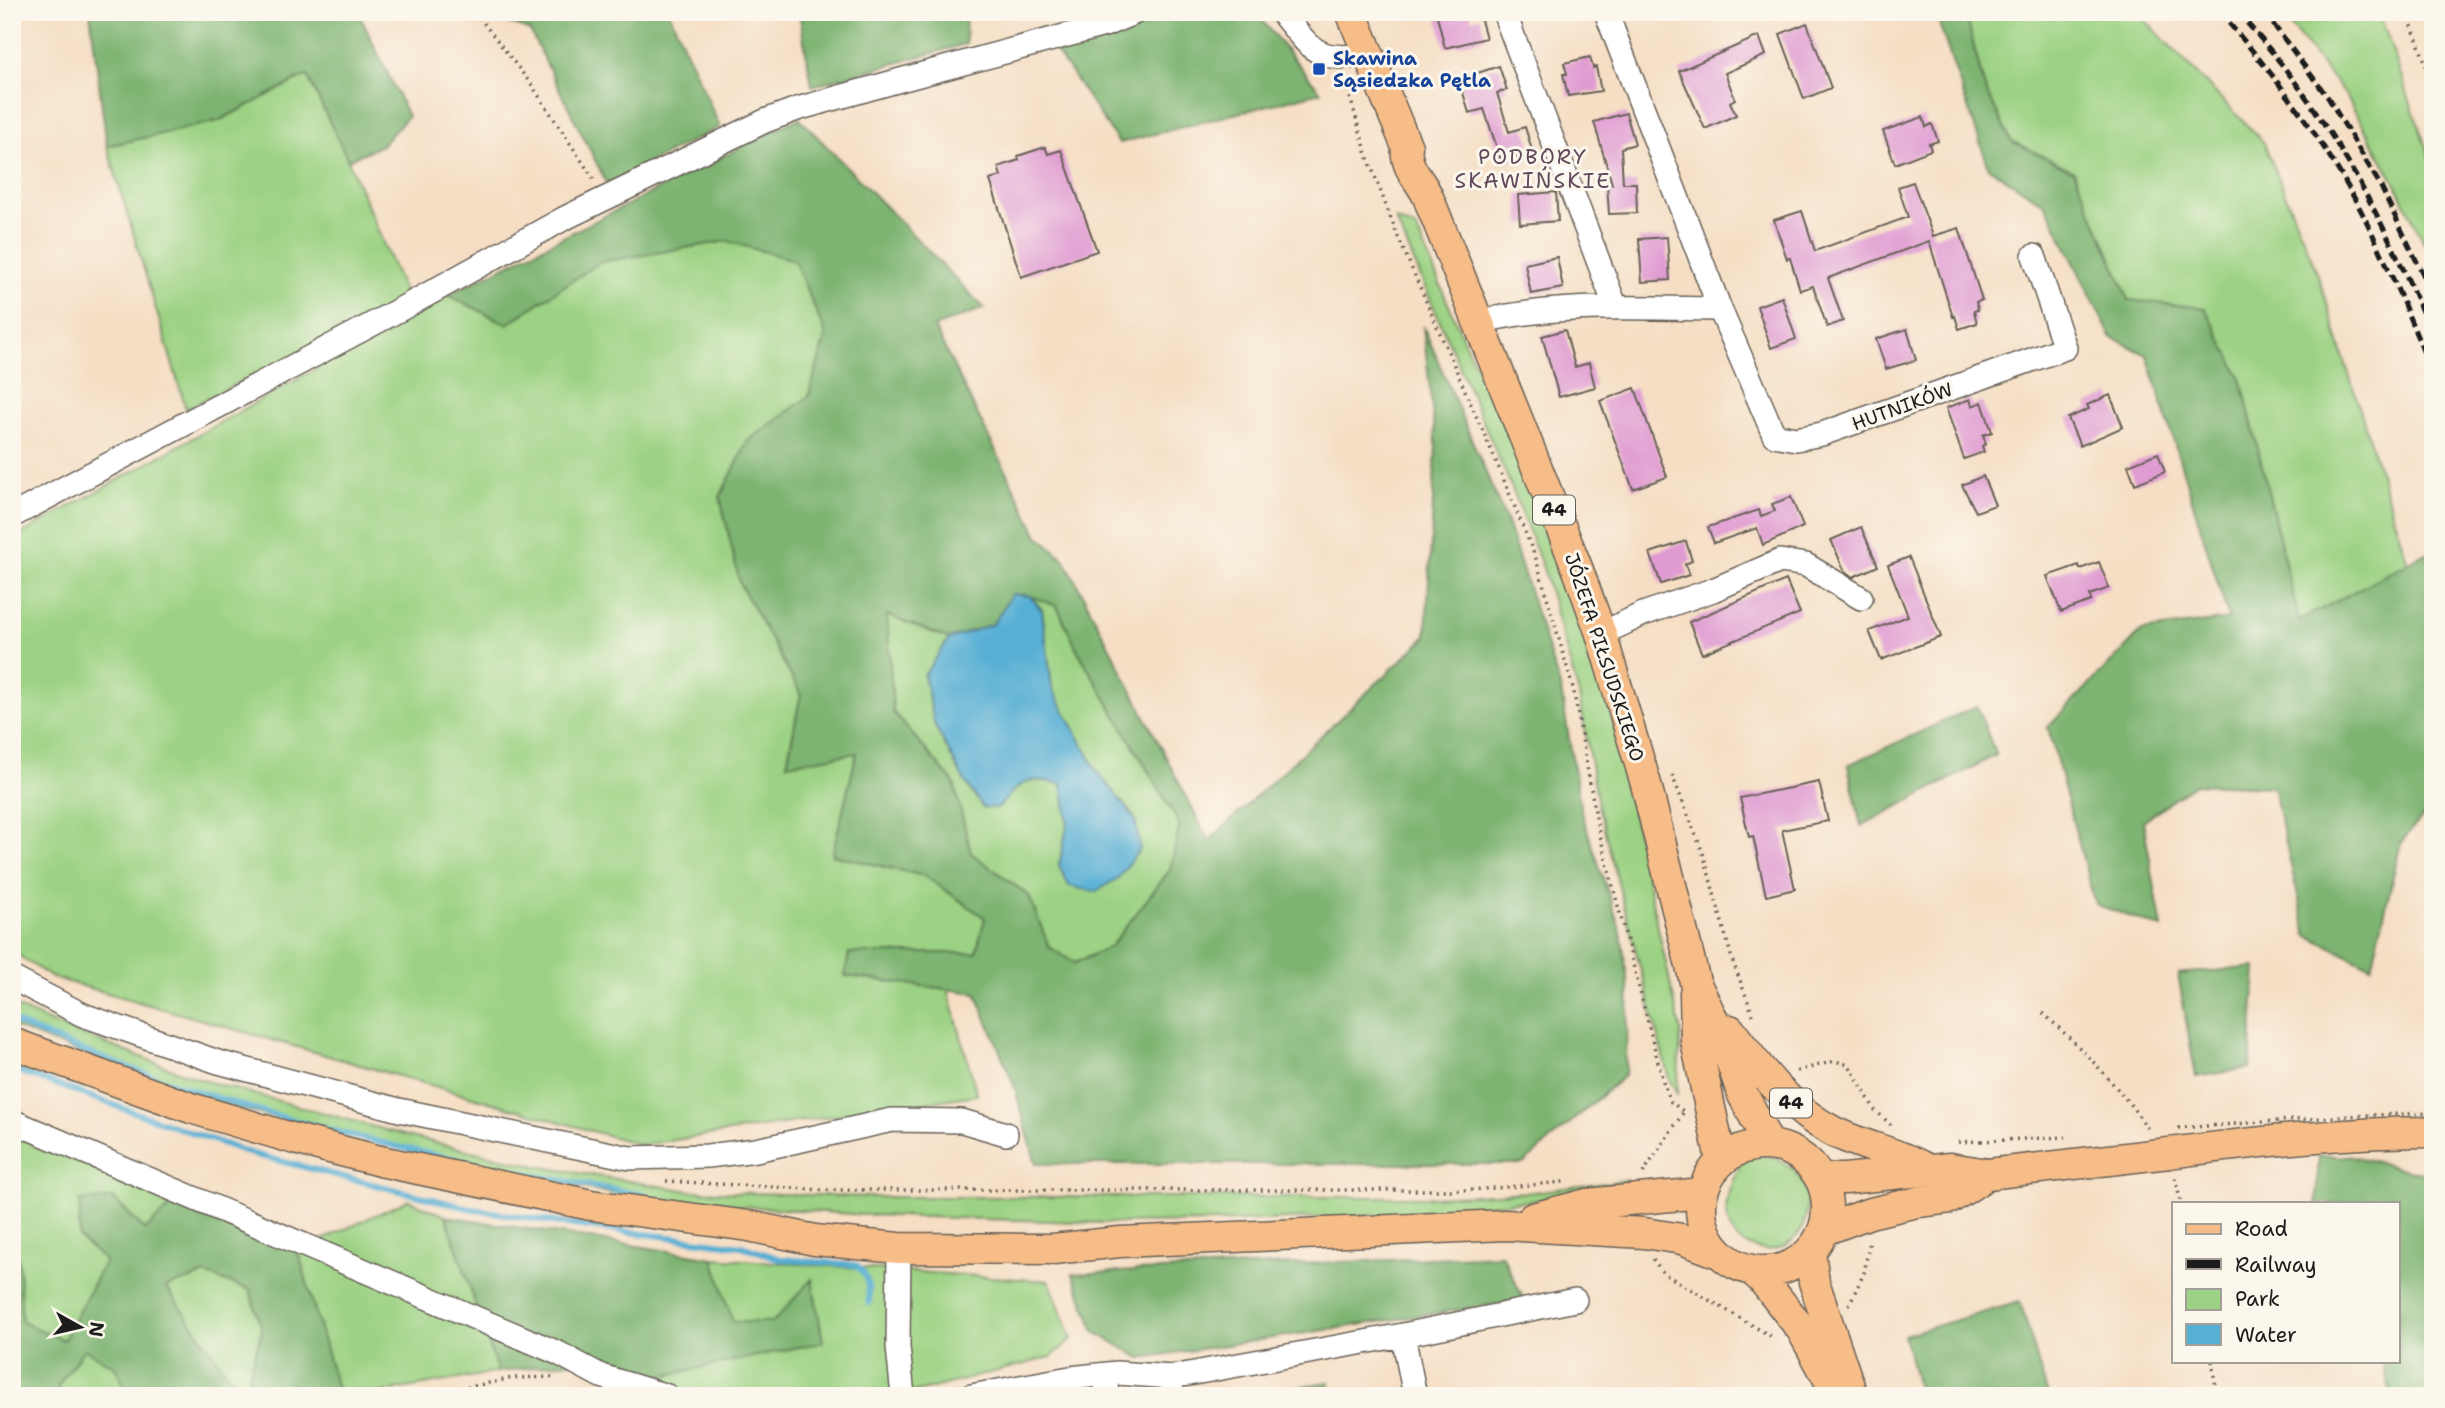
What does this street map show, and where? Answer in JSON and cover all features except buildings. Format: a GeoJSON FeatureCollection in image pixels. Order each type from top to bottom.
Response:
{"type":"FeatureCollection","features":[{"type":"Feature","properties":{"kind":"main road","name":"JÓZEFA PIŁSUDSKIEGO"},"geometry":{"type":"LineString","coordinates":[[1351,12],[1356,56],[1407,147],[1415,152],[1425,176],[1423,186],[1578,570],[1601,634],[1646,784],[1695,982],[1727,1049],[1748,1104],[1769,1144]]}},
{"type":"Feature","properties":{"kind":"main road","name":"JÓZEFA PIŁSUDSKIEGO"},"geometry":{"type":"LineString","coordinates":[[1695,982],[1696,1041],[1721,1160]]}},
{"type":"Feature","properties":{"kind":"main road","name":"44"},"geometry":{"type":"LineString","coordinates":[[1695,982],[1760,1070],[1793,1105],[1835,1132],[1915,1162],[1929,1170]]}},
{"type":"Feature","properties":{"kind":"main road"},"geometry":{"type":"LineString","coordinates":[[12,1043],[191,1108],[380,1161],[591,1205],[749,1226],[815,1240],[900,1248],[1053,1249],[1120,1242],[1505,1225],[1644,1233],[1682,1239],[1719,1252],[1740,1267],[1752,1270],[1762,1279],[1802,1330],[1838,1396]]}},
{"type":"Feature","properties":{"kind":"main road","name":"44"},"geometry":{"type":"LineString","coordinates":[[1721,1160],[1744,1147],[1769,1144],[1794,1151],[1814,1168],[1821,1179],[1950,1168],[1988,1174],[2273,1140],[2348,1134],[2433,1132]]}},
{"type":"Feature","properties":{"kind":"main road"},"geometry":{"type":"LineString","coordinates":[[1719,1252],[1705,1231],[1700,1206],[1706,1181],[1721,1160]]}},
{"type":"Feature","properties":{"kind":"main road","name":"44"},"geometry":{"type":"LineString","coordinates":[[1752,1270],[1765,1272],[1790,1266],[1817,1240],[1870,1213],[1951,1198],[1988,1174]]}},
{"type":"Feature","properties":{"kind":"main road"},"geometry":{"type":"LineString","coordinates":[[1821,1179],[1827,1204],[1817,1240],[1814,1282],[1852,1396]]}},
{"type":"Feature","properties":{"kind":"main road"},"geometry":{"type":"LineString","coordinates":[[1505,1225],[1587,1204],[1702,1193]]}},
{"type":"Feature","properties":{"kind":"main road"},"geometry":{"type":"LineString","coordinates":[[749,1226],[822,1223],[1052,1231],[1120,1242]]}},
{"type":"Feature","properties":{"kind":"street"},"geometry":{"type":"LineString","coordinates":[[12,516],[606,197],[765,121],[797,109],[1105,25],[1136,12]]}},
{"type":"Feature","properties":{"kind":"street"},"geometry":{"type":"LineString","coordinates":[[1281,12],[1306,43],[1320,55],[1356,56]]}},
{"type":"Feature","properties":{"kind":"street"},"geometry":{"type":"LineString","coordinates":[[1504,12],[1616,308]]}},
{"type":"Feature","properties":{"kind":"street","name":"HUTNIKÓW"},"geometry":{"type":"LineString","coordinates":[[1605,12],[1720,309],[1774,435],[1796,439],[1822,434],[2065,348],[2034,256]]}},
{"type":"Feature","properties":{"kind":"street"},"geometry":{"type":"LineString","coordinates":[[1478,322],[1508,315],[1616,308],[1720,309]]}},
{"type":"Feature","properties":{"kind":"street"},"geometry":{"type":"LineString","coordinates":[[1601,634],[1643,614],[1713,590],[1780,562],[1806,565],[1861,598]]}},
{"type":"Feature","properties":{"kind":"street"},"geometry":{"type":"LineString","coordinates":[[12,978],[83,1015],[218,1062],[399,1110],[630,1158],[708,1156],[756,1150],[892,1121],[962,1121],[1006,1134]]}},
{"type":"Feature","properties":{"kind":"street"},"geometry":{"type":"LineString","coordinates":[[12,1121],[558,1353],[601,1376],[667,1396]]}},
{"type":"Feature","properties":{"kind":"street"},"geometry":{"type":"LineString","coordinates":[[900,1248],[898,1347],[903,1396]]}},
{"type":"Feature","properties":{"kind":"street"},"geometry":{"type":"LineString","coordinates":[[971,1396],[1107,1385],[1135,1373],[1172,1386],[1575,1300]]}},
{"type":"Feature","properties":{"kind":"street"},"geometry":{"type":"LineString","coordinates":[[1403,1335],[1415,1396]]}},
{"type":"Feature","properties":{"kind":"path"},"geometry":{"type":"LineString","coordinates":[[475,12],[531,84],[606,197]]}},
{"type":"Feature","properties":{"kind":"path"},"geometry":{"type":"LineString","coordinates":[[2407,12],[2433,84]]}},
{"type":"Feature","properties":{"kind":"path"},"geometry":{"type":"LineString","coordinates":[[1356,56],[1343,73],[1368,158],[1389,215],[1536,559],[1573,688],[1598,828],[1664,1086],[1671,1101],[1683,1111]]}},
{"type":"Feature","properties":{"kind":"path"},"geometry":{"type":"LineString","coordinates":[[1668,771],[1674,778],[1703,853],[1732,958],[1755,1021]]}},
{"type":"Feature","properties":{"kind":"path"},"geometry":{"type":"LineString","coordinates":[[2043,1013],[2090,1057],[2152,1135]]}},
{"type":"Feature","properties":{"kind":"path"},"geometry":{"type":"LineString","coordinates":[[1789,1073],[1824,1062],[1843,1062],[1853,1070],[1875,1110],[1899,1130]]}},
{"type":"Feature","properties":{"kind":"path"},"geometry":{"type":"LineString","coordinates":[[1643,1181],[1643,1173],[1683,1111],[1691,1109]]}},
{"type":"Feature","properties":{"kind":"path"},"geometry":{"type":"LineString","coordinates":[[2175,1128],[2349,1115],[2433,1113]]}},
{"type":"Feature","properties":{"kind":"path"},"geometry":{"type":"LineString","coordinates":[[1956,1142],[2066,1137]]}},
{"type":"Feature","properties":{"kind":"path"},"geometry":{"type":"LineString","coordinates":[[2171,1169],[2177,1181],[2181,1202]]}},
{"type":"Feature","properties":{"kind":"path"},"geometry":{"type":"LineString","coordinates":[[1846,1311],[1864,1273],[1870,1239]]}},
{"type":"Feature","properties":{"kind":"path"},"geometry":{"type":"LineString","coordinates":[[1651,1255],[1663,1273],[1776,1339],[1784,1336]]}},
{"type":"Feature","properties":{"kind":"path"},"geometry":{"type":"LineString","coordinates":[[2212,1362],[2217,1396]]}},
{"type":"Feature","properties":{"kind":"path"},"geometry":{"type":"LineString","coordinates":[[426,1396],[513,1378],[601,1376]]}},
{"type":"Feature","properties":{"kind":"green space"},"geometry":{"type":"Polygon","coordinates":[[[90,12],[358,12],[408,116],[382,145],[348,160],[307,75],[218,121],[107,146],[90,12]]]}},
{"type":"Feature","properties":{"kind":"green space"},"geometry":{"type":"Polygon","coordinates":[[[489,12],[669,12],[720,127],[607,184],[530,31],[491,16],[489,12]]]}},
{"type":"Feature","properties":{"kind":"green space"},"geometry":{"type":"Polygon","coordinates":[[[799,12],[965,12],[966,44],[812,86],[799,12]]]}},
{"type":"Feature","properties":{"kind":"green space"},"geometry":{"type":"Polygon","coordinates":[[[1144,12],[1255,12],[1321,92],[1119,143],[1049,41],[1144,12]]]}},
{"type":"Feature","properties":{"kind":"green space"},"geometry":{"type":"Polygon","coordinates":[[[1935,12],[1965,12],[1984,86],[2011,141],[2074,171],[2129,300],[2205,308],[2241,378],[2299,621],[2426,553],[2433,572],[2433,805],[2401,842],[2372,967],[2307,935],[2273,787],[2195,784],[2143,821],[2162,928],[2095,904],[2048,727],[2142,631],[2229,619],[2147,355],[2111,337],[2045,204],[1989,168],[1935,12]]]}},
{"type":"Feature","properties":{"kind":"green space"},"geometry":{"type":"Polygon","coordinates":[[[1965,12],[2137,12],[2264,143],[2317,272],[2408,563],[2299,622],[2241,378],[2129,300],[2074,171],[2011,141],[1984,86],[1965,12]]]}},
{"type":"Feature","properties":{"kind":"green space"},"geometry":{"type":"Polygon","coordinates":[[[2280,12],[2379,12],[2433,167],[2433,261],[2394,180],[2345,94],[2280,12]]]}},
{"type":"Feature","properties":{"kind":"green space"},"geometry":{"type":"Polygon","coordinates":[[[307,75],[348,160],[407,299],[186,409],[107,146],[218,121],[307,75]]]}},
{"type":"Feature","properties":{"kind":"green space"},"geometry":{"type":"Polygon","coordinates":[[[799,118],[984,308],[934,327],[1037,534],[1065,560],[1209,841],[1426,637],[1436,445],[1423,326],[1507,522],[1561,690],[1581,811],[1621,932],[1629,993],[1625,1075],[1523,1164],[1036,1164],[1014,1085],[976,993],[845,976],[849,953],[976,953],[985,918],[925,876],[832,855],[857,753],[787,764],[801,694],[740,584],[720,497],[748,441],[809,396],[826,334],[794,260],[727,241],[600,262],[507,324],[448,295],[799,118]],[[1012,594],[993,624],[949,639],[887,615],[893,712],[954,783],[971,853],[1029,896],[1049,947],[1075,963],[1110,947],[1170,870],[1180,825],[1078,651],[1057,606],[1030,596],[1012,594]]]}},
{"type":"Feature","properties":{"kind":"green space"},"geometry":{"type":"Polygon","coordinates":[[[1396,220],[1416,228],[1467,348],[1523,460],[1566,571],[1610,710],[1681,1032],[1677,1094],[1669,1079],[1598,805],[1579,695],[1543,568],[1514,493],[1396,220]]]}},
{"type":"Feature","properties":{"kind":"green space"},"geometry":{"type":"Polygon","coordinates":[[[727,241],[794,260],[826,334],[809,397],[748,441],[721,497],[740,584],[801,694],[787,763],[857,752],[833,855],[925,876],[985,918],[976,953],[849,953],[845,976],[948,989],[977,1095],[641,1145],[51,977],[12,951],[12,539],[448,295],[507,324],[600,262],[727,241]]]}},
{"type":"Feature","properties":{"kind":"green space"},"geometry":{"type":"Polygon","coordinates":[[[1030,596],[1057,606],[1078,651],[1180,825],[1170,870],[1110,947],[1075,963],[1049,947],[1029,896],[971,853],[954,783],[893,712],[887,614],[949,639],[924,676],[935,726],[964,780],[983,808],[998,808],[1025,782],[1040,780],[1062,784],[1068,822],[1059,866],[1118,878],[1140,849],[1135,819],[1097,771],[1052,688],[1042,610],[1030,596]]]}},
{"type":"Feature","properties":{"kind":"green space"},"geometry":{"type":"Polygon","coordinates":[[[1977,706],[1996,755],[1861,826],[1848,765],[1977,706]]]}},
{"type":"Feature","properties":{"kind":"green space"},"geometry":{"type":"Polygon","coordinates":[[[2256,967],[2250,1068],[2196,1077],[2178,974],[2256,967]]]}},
{"type":"Feature","properties":{"kind":"green space"},"geometry":{"type":"Polygon","coordinates":[[[12,1005],[61,1027],[202,1080],[415,1138],[536,1166],[690,1191],[870,1197],[1434,1197],[1533,1192],[1626,1180],[1629,1190],[1403,1214],[1216,1222],[1107,1223],[867,1215],[640,1199],[505,1173],[227,1106],[102,1062],[12,1026],[12,1005]]]}},
{"type":"Feature","properties":{"kind":"green space"},"geometry":{"type":"Polygon","coordinates":[[[12,1129],[178,1200],[145,1230],[113,1198],[105,1261],[64,1340],[21,1322],[19,1264],[12,1236],[12,1129]]]}},
{"type":"Feature","properties":{"kind":"green space"},"geometry":{"type":"Polygon","coordinates":[[[1760,1154],[1785,1163],[1800,1179],[1807,1198],[1806,1218],[1797,1235],[1783,1247],[1763,1250],[1736,1238],[1727,1213],[1728,1197],[1741,1161],[1745,1157],[1760,1154]]]}},
{"type":"Feature","properties":{"kind":"green space"},"geometry":{"type":"Polygon","coordinates":[[[2319,1155],[2356,1157],[2433,1176],[2433,1396],[2392,1396],[2382,1362],[2400,1362],[2400,1202],[2316,1202],[2319,1155]]]}},
{"type":"Feature","properties":{"kind":"green space"},"geometry":{"type":"Polygon","coordinates":[[[113,1198],[145,1230],[178,1200],[298,1251],[339,1396],[258,1396],[247,1383],[262,1330],[250,1290],[205,1274],[166,1287],[243,1396],[130,1396],[115,1367],[84,1349],[58,1386],[61,1396],[12,1396],[12,1236],[19,1264],[22,1322],[64,1340],[105,1261],[79,1238],[80,1201],[113,1198]]]}},
{"type":"Feature","properties":{"kind":"green space"},"geometry":{"type":"Polygon","coordinates":[[[408,1200],[446,1216],[498,1372],[361,1396],[339,1396],[298,1251],[408,1200]]]}},
{"type":"Feature","properties":{"kind":"green space"},"geometry":{"type":"Polygon","coordinates":[[[446,1216],[713,1258],[733,1322],[773,1322],[812,1279],[823,1342],[628,1383],[583,1360],[498,1372],[446,1216]]]}},
{"type":"Feature","properties":{"kind":"green space"},"geometry":{"type":"Polygon","coordinates":[[[1502,1255],[1524,1300],[1141,1358],[1095,1332],[1073,1274],[1502,1255]]]}},
{"type":"Feature","properties":{"kind":"green space"},"geometry":{"type":"Polygon","coordinates":[[[713,1258],[1049,1281],[1072,1339],[1051,1357],[921,1391],[880,1396],[654,1396],[628,1383],[823,1342],[812,1280],[773,1322],[733,1322],[713,1258]]]}},
{"type":"Feature","properties":{"kind":"green space"},"geometry":{"type":"Polygon","coordinates":[[[205,1274],[250,1290],[262,1330],[247,1383],[258,1396],[243,1396],[165,1287],[205,1274]]]}},
{"type":"Feature","properties":{"kind":"green space"},"geometry":{"type":"Polygon","coordinates":[[[2020,1302],[2048,1396],[1919,1396],[1904,1335],[2020,1302]]]}},
{"type":"Feature","properties":{"kind":"green space"},"geometry":{"type":"Polygon","coordinates":[[[84,1349],[115,1367],[130,1396],[61,1396],[58,1386],[84,1349]]]}},
{"type":"Feature","properties":{"kind":"green space"},"geometry":{"type":"Polygon","coordinates":[[[1329,1382],[1332,1396],[1243,1396],[1329,1382]]]}},
{"type":"Feature","properties":{"kind":"water"},"geometry":{"type":"Polygon","coordinates":[[[1012,594],[1030,596],[1042,610],[1052,688],[1097,771],[1135,819],[1140,849],[1118,878],[1095,892],[1069,886],[1059,866],[1068,822],[1062,784],[1040,781],[1025,783],[1012,792],[998,808],[983,808],[964,780],[935,726],[924,675],[949,639],[993,624],[1012,594]]]}},
{"type":"Feature","properties":{"kind":"waterway"},"geometry":{"type":"LineString","coordinates":[[12,1021],[165,1081],[323,1128],[484,1166],[645,1195]]}},
{"type":"Feature","properties":{"kind":"waterway"},"geometry":{"type":"LineString","coordinates":[[12,1069],[252,1154],[472,1209],[741,1246],[781,1259],[856,1265],[864,1273],[869,1303]]}},
{"type":"Feature","properties":{"kind":"railway"},"geometry":{"type":"LineString","coordinates":[[2219,12],[2294,104],[2343,178],[2378,245],[2433,375]]}},
{"type":"Feature","properties":{"kind":"railway"},"geometry":{"type":"LineString","coordinates":[[2237,12],[2298,86],[2350,166],[2394,250],[2433,338]]}},
{"type":"Feature","properties":{"kind":"railway"},"geometry":{"type":"LineString","coordinates":[[2264,12],[2329,99],[2379,183],[2433,295]]}},
{"type":"Feature","properties":{"kind":"place","name":"Skawina Sąsiedzka Pętla"},"geometry":{"type":"Point","coordinates":[1319,69]}},
{"type":"Feature","properties":{"kind":"district","name":"PODBORY SKAWIŃSKIE"},"geometry":{"type":"Point","coordinates":[1533,169]}}]}
